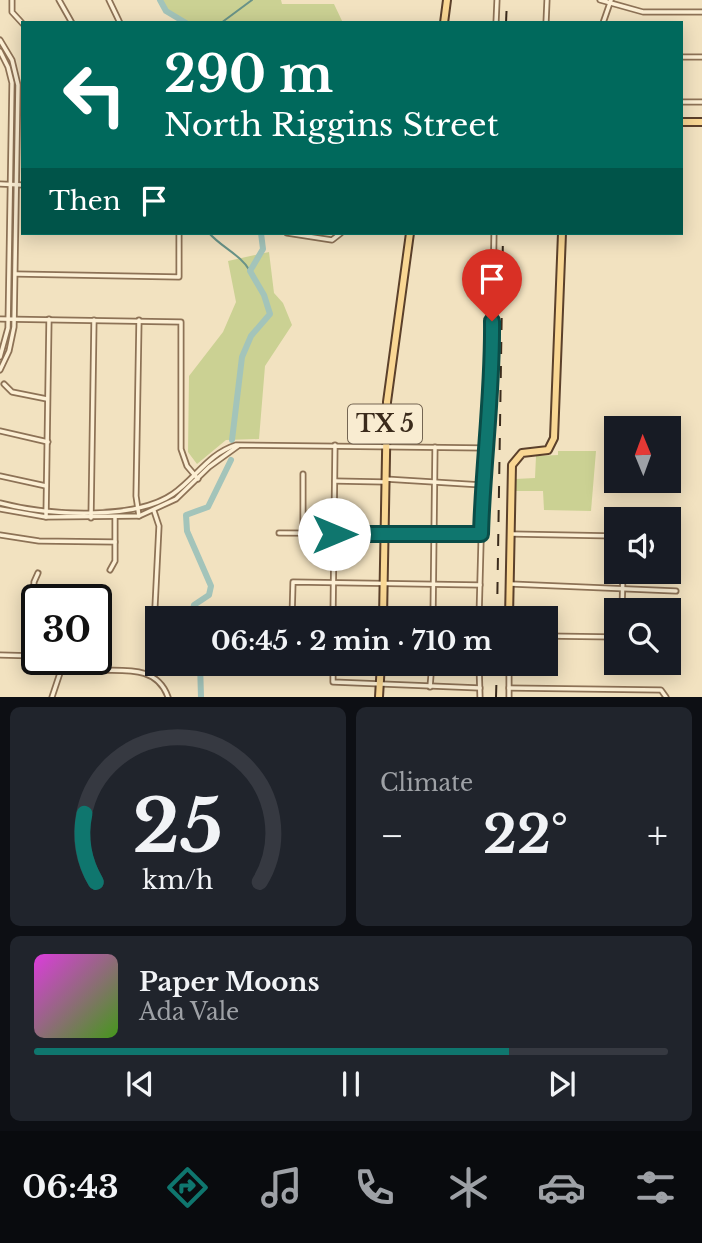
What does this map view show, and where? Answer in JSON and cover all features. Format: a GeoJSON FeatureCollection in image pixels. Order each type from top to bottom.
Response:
{"type":"FeatureCollection","features":[{"type":"Feature","properties":{"kind":"main road"},"geometry":{"type":"LineString","coordinates":[[444,21],[447,0]]}},
{"type":"Feature","properties":{"kind":"main road"},"geometry":{"type":"LineString","coordinates":[[683,122],[702,122]]}},
{"type":"Feature","properties":{"kind":"main road","name":"TX 5"},"geometry":{"type":"LineString","coordinates":[[383,606],[386,445],[392,347],[410,235]]}},
{"type":"Feature","properties":{"kind":"main road"},"geometry":{"type":"LineString","coordinates":[[509,606],[514,459],[522,453],[548,450],[554,441],[562,235]]}},
{"type":"Feature","properties":{"kind":"main road"},"geometry":{"type":"LineString","coordinates":[[379,697],[380,676]]}},
{"type":"Feature","properties":{"kind":"street"},"geometry":{"type":"LineString","coordinates":[[12,0],[12,12],[21,22]]}},
{"type":"Feature","properties":{"kind":"street"},"geometry":{"type":"LineString","coordinates":[[59,0],[71,21]]}},
{"type":"Feature","properties":{"kind":"street"},"geometry":{"type":"LineString","coordinates":[[109,0],[119,21]]}},
{"type":"Feature","properties":{"kind":"street"},"geometry":{"type":"LineString","coordinates":[[496,21],[497,0]]}},
{"type":"Feature","properties":{"kind":"street"},"geometry":{"type":"LineString","coordinates":[[546,21],[547,0]]}},
{"type":"Feature","properties":{"kind":"street"},"geometry":{"type":"LineString","coordinates":[[600,0],[648,13],[702,12]]}},
{"type":"Feature","properties":{"kind":"street"},"geometry":{"type":"LineString","coordinates":[[604,21],[610,2]]}},
{"type":"Feature","properties":{"kind":"street"},"geometry":{"type":"LineString","coordinates":[[0,40],[12,60],[18,78],[14,319],[9,351],[0,370]]}},
{"type":"Feature","properties":{"kind":"street"},"geometry":{"type":"LineString","coordinates":[[0,51],[9,67],[12,83],[8,319],[0,357]]}},
{"type":"Feature","properties":{"kind":"street"},"geometry":{"type":"LineString","coordinates":[[683,57],[702,57]]}},
{"type":"Feature","properties":{"kind":"street"},"geometry":{"type":"LineString","coordinates":[[683,102],[702,102]]}},
{"type":"Feature","properties":{"kind":"street"},"geometry":{"type":"LineString","coordinates":[[0,184],[21,185]]}},
{"type":"Feature","properties":{"kind":"street"},"geometry":{"type":"LineString","coordinates":[[16,229],[21,229]]}},
{"type":"Feature","properties":{"kind":"street"},"geometry":{"type":"LineString","coordinates":[[16,274],[179,277],[179,235]]}},
{"type":"Feature","properties":{"kind":"street"},"geometry":{"type":"LineString","coordinates":[[309,235],[331,240],[338,235]]}},
{"type":"Feature","properties":{"kind":"street"},"geometry":{"type":"LineString","coordinates":[[480,606],[482,485],[491,416],[494,235]]}},
{"type":"Feature","properties":{"kind":"street"},"geometry":{"type":"LineString","coordinates":[[0,319],[178,321],[183,324],[181,449],[198,479]]}},
{"type":"Feature","properties":{"kind":"street"},"geometry":{"type":"LineString","coordinates":[[46,517],[49,319]]}},
{"type":"Feature","properties":{"kind":"street"},"geometry":{"type":"LineString","coordinates":[[91,517],[94,320]]}},
{"type":"Feature","properties":{"kind":"street"},"geometry":{"type":"LineString","coordinates":[[139,320],[139,516]]}},
{"type":"Feature","properties":{"kind":"street"},"geometry":{"type":"LineString","coordinates":[[4,384],[12,392],[31,398],[47,398]]}},
{"type":"Feature","properties":{"kind":"street"},"geometry":{"type":"LineString","coordinates":[[0,431],[47,442]]}},
{"type":"Feature","properties":{"kind":"street"},"geometry":{"type":"LineString","coordinates":[[0,502],[46,510],[138,509],[174,493],[220,451],[243,444],[485,448]]}},
{"type":"Feature","properties":{"kind":"street"},"geometry":{"type":"LineString","coordinates":[[0,509],[46,517],[139,516],[176,499],[214,463],[243,444]]}},
{"type":"Feature","properties":{"kind":"street"},"geometry":{"type":"LineString","coordinates":[[333,606],[335,445]]}},
{"type":"Feature","properties":{"kind":"street"},"geometry":{"type":"LineString","coordinates":[[433,606],[435,447]]}},
{"type":"Feature","properties":{"kind":"street"},"geometry":{"type":"LineString","coordinates":[[303,474],[303,533]]}},
{"type":"Feature","properties":{"kind":"street"},"geometry":{"type":"LineString","coordinates":[[0,477],[46,485]]}},
{"type":"Feature","properties":{"kind":"street"},"geometry":{"type":"LineString","coordinates":[[335,481],[482,485]]}},
{"type":"Feature","properties":{"kind":"street"},"geometry":{"type":"LineString","coordinates":[[154,510],[159,526],[155,606]]}},
{"type":"Feature","properties":{"kind":"street"},"geometry":{"type":"LineString","coordinates":[[110,570],[116,561],[116,511]]}},
{"type":"Feature","properties":{"kind":"street"},"geometry":{"type":"LineString","coordinates":[[279,533],[481,534]]}},
{"type":"Feature","properties":{"kind":"street"},"geometry":{"type":"LineString","coordinates":[[510,534],[604,536]]}},
{"type":"Feature","properties":{"kind":"street"},"geometry":{"type":"LineString","coordinates":[[0,535],[39,541],[115,542]]}},
{"type":"Feature","properties":{"kind":"street"},"geometry":{"type":"LineString","coordinates":[[34,584],[38,573]]}},
{"type":"Feature","properties":{"kind":"street"},"geometry":{"type":"LineString","coordinates":[[292,606],[293,582],[480,585]]}},
{"type":"Feature","properties":{"kind":"street"},"geometry":{"type":"LineString","coordinates":[[509,584],[676,591]]}},
{"type":"Feature","properties":{"kind":"street"},"geometry":{"type":"LineString","coordinates":[[622,584],[622,598]]}},
{"type":"Feature","properties":{"kind":"street"},"geometry":{"type":"LineString","coordinates":[[558,636],[604,637]]}},
{"type":"Feature","properties":{"kind":"street"},"geometry":{"type":"LineString","coordinates":[[0,655],[21,656]]}},
{"type":"Feature","properties":{"kind":"street"},"geometry":{"type":"LineString","coordinates":[[112,670],[142,671],[157,680],[168,697]]}},
{"type":"Feature","properties":{"kind":"street"},"geometry":{"type":"LineString","coordinates":[[52,697],[59,675]]}},
{"type":"Feature","properties":{"kind":"street"},"geometry":{"type":"LineString","coordinates":[[333,676],[333,682],[480,688]]}},
{"type":"Feature","properties":{"kind":"street"},"geometry":{"type":"LineString","coordinates":[[430,687],[431,676]]}},
{"type":"Feature","properties":{"kind":"street"},"geometry":{"type":"LineString","coordinates":[[480,676],[480,697]]}},
{"type":"Feature","properties":{"kind":"street"},"geometry":{"type":"LineString","coordinates":[[509,676],[509,697]]}},
{"type":"Feature","properties":{"kind":"street"},"geometry":{"type":"LineString","coordinates":[[509,688],[665,691],[666,697]]}},
{"type":"Feature","properties":{"kind":"street"},"geometry":{"type":"LineString","coordinates":[[614,690],[614,697]]}},
{"type":"Feature","properties":{"kind":"green space"},"geometry":{"type":"Polygon","coordinates":[[[162,0],[281,0],[282,4],[334,4],[342,21],[186,21],[169,11],[162,0]]]}},
{"type":"Feature","properties":{"kind":"green space"},"geometry":{"type":"Polygon","coordinates":[[[269,252],[274,293],[283,303],[292,325],[265,366],[259,439],[226,440],[197,464],[188,452],[189,376],[223,332],[236,302],[228,261],[269,252]]]}},
{"type":"Feature","properties":{"kind":"green space"},"geometry":{"type":"Polygon","coordinates":[[[558,451],[596,451],[591,511],[544,510],[543,491],[515,491],[515,479],[535,478],[536,456],[558,455],[558,451]]]}},
{"type":"Feature","properties":{"kind":"waterway"},"geometry":{"type":"LineString","coordinates":[[160,0],[166,11],[183,21]]}},
{"type":"Feature","properties":{"kind":"waterway"},"geometry":{"type":"LineString","coordinates":[[224,21],[252,0]]}},
{"type":"Feature","properties":{"kind":"waterway"},"geometry":{"type":"LineString","coordinates":[[211,235],[250,271]]}},
{"type":"Feature","properties":{"kind":"waterway"},"geometry":{"type":"LineString","coordinates":[[232,440],[242,357],[251,336],[270,314],[264,295],[250,271],[263,249],[261,235]]}},
{"type":"Feature","properties":{"kind":"waterway"},"geometry":{"type":"LineString","coordinates":[[194,606],[209,595],[211,586],[187,531],[186,515],[208,507],[231,460]]}},
{"type":"Feature","properties":{"kind":"waterway"},"geometry":{"type":"LineString","coordinates":[[200,676],[201,697]]}},
{"type":"Feature","properties":{"kind":"railway"},"geometry":{"type":"LineString","coordinates":[[506,21],[507,0]]}},
{"type":"Feature","properties":{"kind":"railway"},"geometry":{"type":"LineString","coordinates":[[497,606],[503,235]]}},
{"type":"Feature","properties":{"kind":"railway"},"geometry":{"type":"LineString","coordinates":[[496,697],[497,676]]}},
{"type":"Feature","properties":{"kind":"route"},"geometry":{"type":"LineString","coordinates":[[334,534],[481,534],[484,455],[491,416],[492,321]]}}]}
